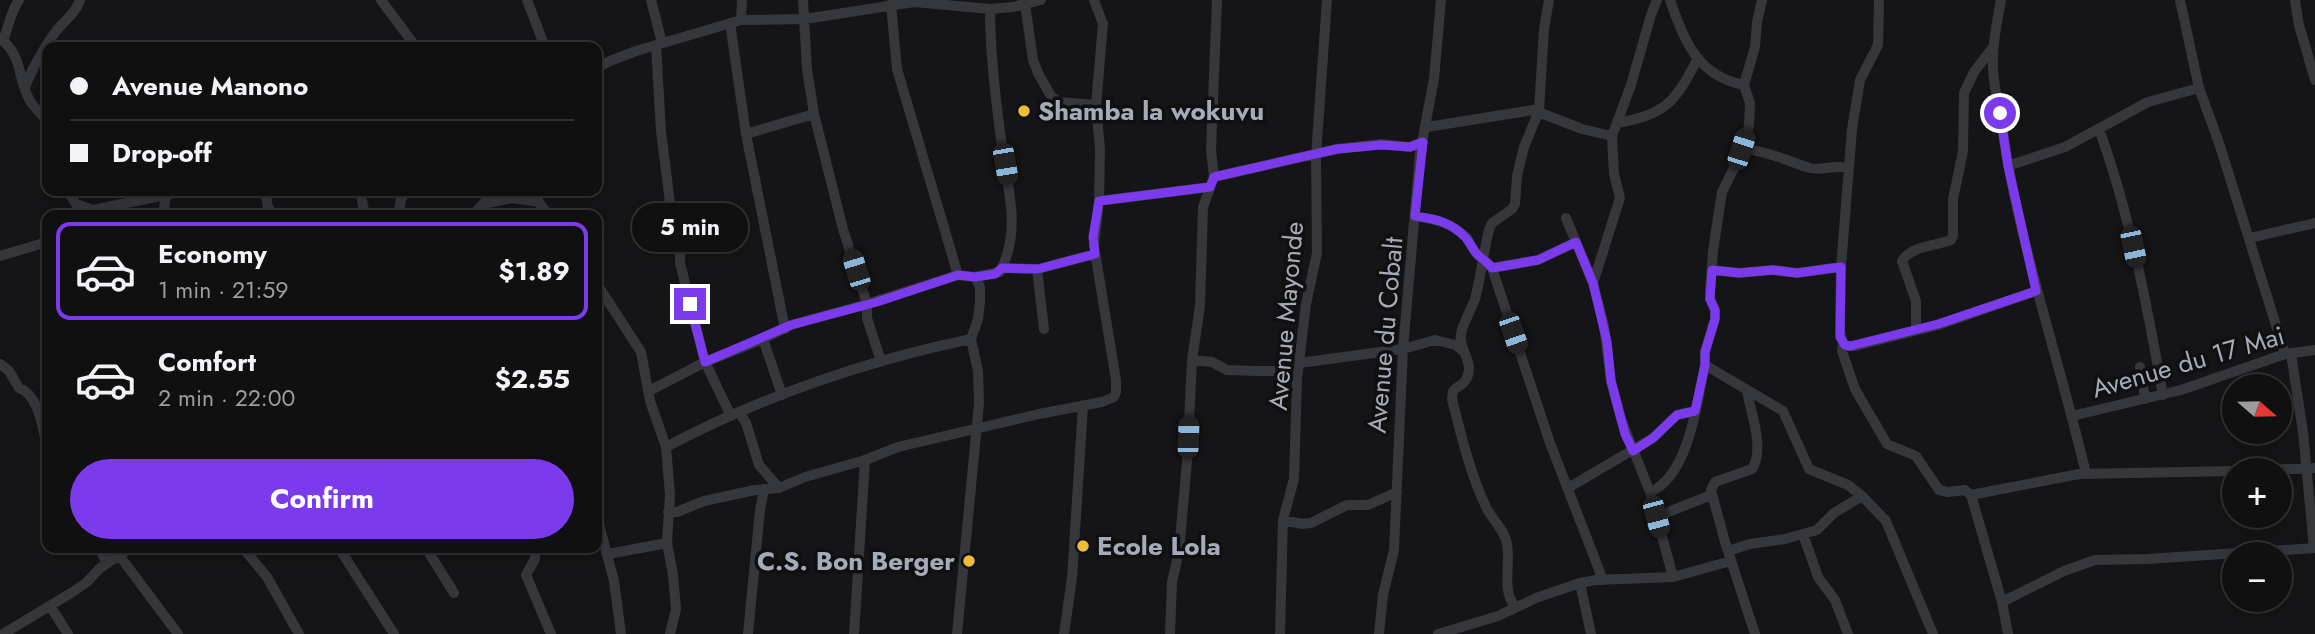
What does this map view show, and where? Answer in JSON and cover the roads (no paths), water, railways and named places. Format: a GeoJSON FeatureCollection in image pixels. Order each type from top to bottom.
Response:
{"type":"FeatureCollection","features":[{"type":"Feature","properties":{"kind":"street"},"geometry":{"type":"LineString","coordinates":[[19,0],[11,11],[9,26],[2,40],[13,50],[24,88],[31,103],[42,115]]}},
{"type":"Feature","properties":{"kind":"street"},"geometry":{"type":"LineString","coordinates":[[49,42],[76,11],[80,0]]}},
{"type":"Feature","properties":{"kind":"street"},"geometry":{"type":"LineString","coordinates":[[380,0],[412,42]]}},
{"type":"Feature","properties":{"kind":"street"},"geometry":{"type":"LineString","coordinates":[[527,0],[543,42]]}},
{"type":"Feature","properties":{"kind":"street"},"geometry":{"type":"LineString","coordinates":[[651,0],[659,44],[661,131],[670,202],[680,242],[680,263],[705,362],[735,414],[746,423],[759,465],[779,488]]}},
{"type":"Feature","properties":{"kind":"street"},"geometry":{"type":"LineString","coordinates":[[742,0],[735,22],[746,134],[785,329]]}},
{"type":"Feature","properties":{"kind":"street"},"geometry":{"type":"LineString","coordinates":[[803,0],[807,69],[814,114],[843,229],[867,304],[867,317],[881,361]]}},
{"type":"Feature","properties":{"kind":"street"},"geometry":{"type":"LineString","coordinates":[[602,65],[659,44],[735,22],[805,19],[891,4],[934,3],[990,9],[1041,0]]}},
{"type":"Feature","properties":{"kind":"street"},"geometry":{"type":"LineString","coordinates":[[667,512],[677,512],[704,501],[779,488],[898,447],[1111,399],[1116,388],[1093,237],[1099,201],[1100,149],[1096,105],[1103,24],[1094,0]]}},
{"type":"Feature","properties":{"kind":"street"},"geometry":{"type":"LineString","coordinates":[[1170,634],[1171,583],[1179,551],[1192,360],[1200,306],[1203,207],[1214,177],[1211,150],[1217,0]]}},
{"type":"Feature","properties":{"kind":"street","name":"Avenue Mayonde"},"geometry":{"type":"LineString","coordinates":[[1280,634],[1283,520],[1294,479],[1299,363],[1306,303],[1317,253],[1316,155],[1326,0]]}},
{"type":"Feature","properties":{"kind":"street","name":"Avenue du Cobalt"},"geometry":{"type":"LineString","coordinates":[[1379,634],[1383,595],[1394,550],[1403,349],[1423,142],[1435,66],[1441,0]]}},
{"type":"Feature","properties":{"kind":"street"},"geometry":{"type":"LineString","coordinates":[[1515,607],[1507,583],[1506,539],[1478,489],[1452,399],[1453,391],[1465,382],[1469,373],[1466,353],[1460,340],[1476,296],[1482,257],[1492,223],[1515,204],[1517,176],[1524,147],[1539,111],[1544,29],[1549,0]]}},
{"type":"Feature","properties":{"kind":"street"},"geometry":{"type":"LineString","coordinates":[[1593,283],[1620,198],[1614,174],[1612,136],[1657,0]]}},
{"type":"Feature","properties":{"kind":"street"},"geometry":{"type":"LineString","coordinates":[[1670,0],[1684,39],[1698,58],[1709,70],[1724,79],[1744,85]]}},
{"type":"Feature","properties":{"kind":"street"},"geometry":{"type":"LineString","coordinates":[[1879,0],[1878,46],[1855,95],[1841,267],[1842,356],[1855,389],[1887,444],[1916,456],[1939,490],[1965,490],[1971,495],[2002,602],[2008,634]]}},
{"type":"Feature","properties":{"kind":"street"},"geometry":{"type":"LineString","coordinates":[[2001,0],[1993,47],[1993,71],[2008,166],[2036,291],[2086,474]]}},
{"type":"Feature","properties":{"kind":"street"},"geometry":{"type":"LineString","coordinates":[[2002,602],[2064,571],[2095,560],[2159,559],[2314,548],[2310,468],[2288,354],[2199,88],[2180,0]]}},
{"type":"Feature","properties":{"kind":"street"},"geometry":{"type":"LineString","coordinates":[[2295,0],[2299,25],[2315,80]]}},
{"type":"Feature","properties":{"kind":"street"},"geometry":{"type":"LineString","coordinates":[[1650,492],[1663,484],[1677,467],[1684,453],[1695,411],[1715,310],[1710,299],[1721,192],[1732,174],[1751,114],[1744,85],[1755,47],[1763,1]]}},
{"type":"Feature","properties":{"kind":"street"},"geometry":{"type":"LineString","coordinates":[[891,4],[897,69],[958,275]]}},
{"type":"Feature","properties":{"kind":"street"},"geometry":{"type":"LineString","coordinates":[[1025,4],[1033,60],[1051,96],[1059,102],[1096,105]]}},
{"type":"Feature","properties":{"kind":"street"},"geometry":{"type":"LineString","coordinates":[[649,391],[705,362],[791,325],[958,275],[975,277],[998,273],[1012,236],[1013,216],[993,79],[990,9]]}},
{"type":"Feature","properties":{"kind":"street"},"geometry":{"type":"LineString","coordinates":[[1916,330],[1916,301],[1902,261],[1909,253],[1951,240],[1953,199],[1963,151],[1964,93],[1974,72],[1993,47]]}},
{"type":"Feature","properties":{"kind":"street"},"geometry":{"type":"LineString","coordinates":[[24,88],[42,55]]}},
{"type":"Feature","properties":{"kind":"street"},"geometry":{"type":"LineString","coordinates":[[1617,122],[1645,118],[1664,108],[1679,93],[1698,58]]}},
{"type":"Feature","properties":{"kind":"street"},"geometry":{"type":"LineString","coordinates":[[2008,166],[2055,151],[2148,102],[2199,88]]}},
{"type":"Feature","properties":{"kind":"street"},"geometry":{"type":"LineString","coordinates":[[1427,127],[1508,116],[1527,110],[1539,111],[1582,129],[1612,136]]}},
{"type":"Feature","properties":{"kind":"street"},"geometry":{"type":"LineString","coordinates":[[746,134],[814,114]]}},
{"type":"Feature","properties":{"kind":"street"},"geometry":{"type":"LineString","coordinates":[[2099,130],[2113,167],[2129,226],[2163,395]]}},
{"type":"Feature","properties":{"kind":"street"},"geometry":{"type":"LineString","coordinates":[[1214,177],[1337,149],[1381,145],[1410,147],[1423,142]]}},
{"type":"Feature","properties":{"kind":"street"},"geometry":{"type":"LineString","coordinates":[[1741,149],[1756,150],[1810,168],[1834,165],[1848,168]]}},
{"type":"Feature","properties":{"kind":"street"},"geometry":{"type":"LineString","coordinates":[[1099,201],[1210,187]]}},
{"type":"Feature","properties":{"kind":"street"},"geometry":{"type":"LineString","coordinates":[[71,196],[83,210]]}},
{"type":"Feature","properties":{"kind":"street"},"geometry":{"type":"LineString","coordinates":[[100,210],[160,196]]}},
{"type":"Feature","properties":{"kind":"street"},"geometry":{"type":"LineString","coordinates":[[478,210],[490,196]]}},
{"type":"Feature","properties":{"kind":"street"},"geometry":{"type":"LineString","coordinates":[[535,196],[545,210]]}},
{"type":"Feature","properties":{"kind":"street"},"geometry":{"type":"LineString","coordinates":[[483,204],[512,198],[539,202]]}},
{"type":"Feature","properties":{"kind":"street"},"geometry":{"type":"LineString","coordinates":[[1415,216],[1440,219],[1454,227],[1468,240],[1477,255],[1492,268],[1530,386],[1603,580]]}},
{"type":"Feature","properties":{"kind":"street"},"geometry":{"type":"LineString","coordinates":[[1566,218],[1593,283],[1607,342],[1611,381],[1625,434],[1650,492],[1673,577]]}},
{"type":"Feature","properties":{"kind":"street"},"geometry":{"type":"LineString","coordinates":[[2250,238],[2315,223]]}},
{"type":"Feature","properties":{"kind":"street"},"geometry":{"type":"LineString","coordinates":[[1492,268],[1538,260],[1576,242]]}},
{"type":"Feature","properties":{"kind":"street"},"geometry":{"type":"LineString","coordinates":[[0,256],[42,243]]}},
{"type":"Feature","properties":{"kind":"street"},"geometry":{"type":"LineString","coordinates":[[1002,268],[1037,269],[1095,254]]}},
{"type":"Feature","properties":{"kind":"street"},"geometry":{"type":"LineString","coordinates":[[1712,270],[1739,273],[1773,270],[1797,273],[1841,267]]}},
{"type":"Feature","properties":{"kind":"street"},"geometry":{"type":"LineString","coordinates":[[1037,269],[1044,329]]}},
{"type":"Feature","properties":{"kind":"street"},"geometry":{"type":"LineString","coordinates":[[957,634],[979,403],[978,371],[971,339],[980,302],[980,287],[975,277]]}},
{"type":"Feature","properties":{"kind":"street"},"geometry":{"type":"LineString","coordinates":[[1843,343],[1854,346],[1916,330],[2036,291]]}},
{"type":"Feature","properties":{"kind":"street"},"geometry":{"type":"LineString","coordinates":[[602,293],[641,352],[649,391],[666,447],[670,486],[667,543],[676,609],[670,634]]}},
{"type":"Feature","properties":{"kind":"street"},"geometry":{"type":"LineString","coordinates":[[763,339],[782,395]]}},
{"type":"Feature","properties":{"kind":"street"},"geometry":{"type":"LineString","coordinates":[[666,447],[782,395],[909,351],[971,339]]}},
{"type":"Feature","properties":{"kind":"street"},"geometry":{"type":"LineString","coordinates":[[1192,360],[1212,362],[1227,370],[1274,371],[1299,363],[1441,341],[1456,345],[1466,353]]}},
{"type":"Feature","properties":{"kind":"street","name":"Avenue du 17 Mai"},"geometry":{"type":"LineString","coordinates":[[2072,416],[2163,395],[2288,354],[2315,350]]}},
{"type":"Feature","properties":{"kind":"street"},"geometry":{"type":"LineString","coordinates":[[0,364],[9,371],[19,388],[32,398],[42,429]]}},
{"type":"Feature","properties":{"kind":"street"},"geometry":{"type":"LineString","coordinates":[[1705,365],[1783,411],[1809,470],[1848,485],[1886,521],[1933,634]]}},
{"type":"Feature","properties":{"kind":"street"},"geometry":{"type":"LineString","coordinates":[[2140,367],[2145,399]]}},
{"type":"Feature","properties":{"kind":"street"},"geometry":{"type":"LineString","coordinates":[[1747,391],[1757,462],[1752,469],[1714,482],[1710,487],[1755,634]]}},
{"type":"Feature","properties":{"kind":"street"},"geometry":{"type":"LineString","coordinates":[[1064,634],[1072,578],[1083,407]]}},
{"type":"Feature","properties":{"kind":"street"},"geometry":{"type":"LineString","coordinates":[[1568,488],[1653,438],[1677,415],[1695,411]]}},
{"type":"Feature","properties":{"kind":"street"},"geometry":{"type":"LineString","coordinates":[[854,634],[865,460]]}},
{"type":"Feature","properties":{"kind":"street"},"geometry":{"type":"LineString","coordinates":[[2292,469],[2310,468]]}},
{"type":"Feature","properties":{"kind":"street"},"geometry":{"type":"LineString","coordinates":[[1971,495],[2086,474],[2222,471]]}},
{"type":"Feature","properties":{"kind":"street"},"geometry":{"type":"LineString","coordinates":[[748,634],[764,489]]}},
{"type":"Feature","properties":{"kind":"street"},"geometry":{"type":"LineString","coordinates":[[1283,520],[1311,523],[1347,505],[1368,505],[1397,492]]}},
{"type":"Feature","properties":{"kind":"street"},"geometry":{"type":"LineString","coordinates":[[1656,517],[1711,495]]}},
{"type":"Feature","properties":{"kind":"street"},"geometry":{"type":"LineString","coordinates":[[1438,634],[1473,629],[1515,607],[1580,583],[1673,577],[1729,556],[1749,544],[1817,530],[1834,513],[1862,496]]}},
{"type":"Feature","properties":{"kind":"street"},"geometry":{"type":"LineString","coordinates":[[602,533],[621,634]]}},
{"type":"Feature","properties":{"kind":"street"},"geometry":{"type":"LineString","coordinates":[[1803,534],[1818,577],[1835,600],[1848,634]]}},
{"type":"Feature","properties":{"kind":"street"},"geometry":{"type":"LineString","coordinates":[[608,554],[667,543]]}},
{"type":"Feature","properties":{"kind":"street"},"geometry":{"type":"LineString","coordinates":[[102,553],[107,563]]}},
{"type":"Feature","properties":{"kind":"street"},"geometry":{"type":"LineString","coordinates":[[3,634],[87,582],[122,553]]}},
{"type":"Feature","properties":{"kind":"street"},"geometry":{"type":"LineString","coordinates":[[247,553],[267,577],[299,634]]}},
{"type":"Feature","properties":{"kind":"street"},"geometry":{"type":"LineString","coordinates":[[343,553],[394,634]]}},
{"type":"Feature","properties":{"kind":"street"},"geometry":{"type":"LineString","coordinates":[[429,553],[454,593]]}},
{"type":"Feature","properties":{"kind":"street"},"geometry":{"type":"LineString","coordinates":[[535,553],[535,559],[526,575],[551,634]]}},
{"type":"Feature","properties":{"kind":"street"},"geometry":{"type":"LineString","coordinates":[[119,555],[178,634]]}},
{"type":"Feature","properties":{"kind":"street"},"geometry":{"type":"LineString","coordinates":[[1580,583],[1591,634]]}},
{"type":"Feature","properties":{"kind":"street"},"geometry":{"type":"LineString","coordinates":[[50,606],[68,634]]}},
{"type":"Feature","properties":{"kind":"place","name":"Shamba la wokuvu"},"geometry":{"type":"Point","coordinates":[1024,111]}},
{"type":"Feature","properties":{"kind":"place","name":"Ecole Lola"},"geometry":{"type":"Point","coordinates":[1083,546]}},
{"type":"Feature","properties":{"kind":"place","name":"C.S. Bon Berger"},"geometry":{"type":"Point","coordinates":[969,561]}}]}
